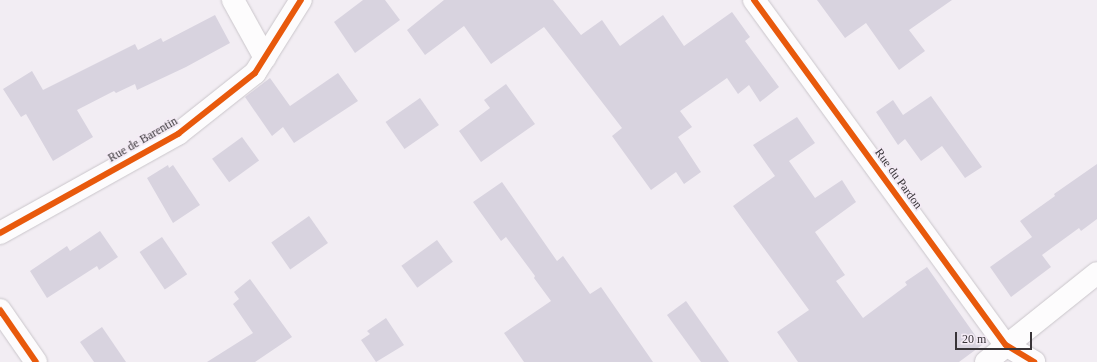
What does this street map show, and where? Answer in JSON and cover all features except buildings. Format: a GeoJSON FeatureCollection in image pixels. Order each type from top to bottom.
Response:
{"type":"FeatureCollection","features":[{"type":"Feature","properties":{"kind":"street"},"geometry":{"type":"LineString","coordinates":[[233,0],[265,58]]}},
{"type":"Feature","properties":{"kind":"street","name":"Rue de Barentin"},"geometry":{"type":"LineString","coordinates":[[0,233],[178,134],[255,73],[301,0]]}},
{"type":"Feature","properties":{"kind":"street","name":"Rue du Pardon"},"geometry":{"type":"LineString","coordinates":[[754,0],[1006,345],[1034,362]]}},
{"type":"Feature","properties":{"kind":"street"},"geometry":{"type":"LineString","coordinates":[[986,362],[1097,273]]}},
{"type":"Feature","properties":{"kind":"street"},"geometry":{"type":"LineString","coordinates":[[0,310],[36,362]]}},
{"type":"Feature","properties":{"kind":"cycle path"},"geometry":{"type":"LineString","coordinates":[[0,233],[178,134],[255,73],[301,0]]}},
{"type":"Feature","properties":{"kind":"cycle path"},"geometry":{"type":"LineString","coordinates":[[754,0],[1006,345],[1034,362]]}},
{"type":"Feature","properties":{"kind":"cycle path"},"geometry":{"type":"LineString","coordinates":[[0,310],[36,362]]}}]}
